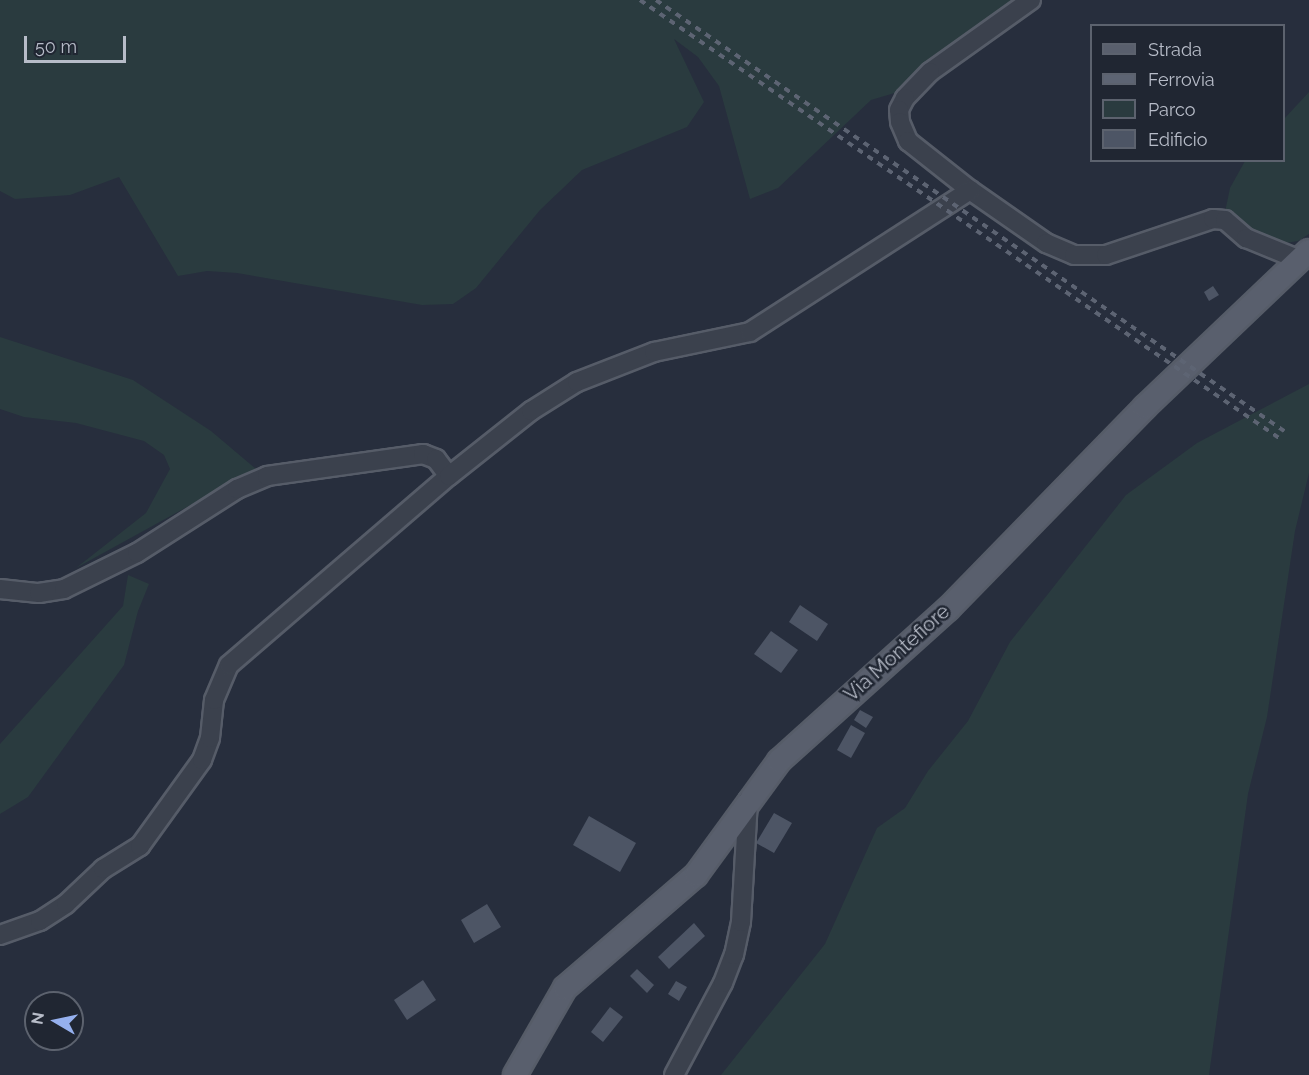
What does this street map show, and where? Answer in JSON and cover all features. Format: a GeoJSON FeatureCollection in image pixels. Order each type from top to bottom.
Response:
{"type":"FeatureCollection","features":[{"type":"Feature","properties":{"kind":"main road","name":"Via Montefiore"},"geometry":{"type":"LineString","coordinates":[[515,1075],[565,988],[688,884],[748,799],[795,745],[948,609],[1144,408],[1305,256]]}},
{"type":"Feature","properties":{"kind":"street"},"geometry":{"type":"LineString","coordinates":[[1030,0],[930,72],[899,110],[908,141],[970,190],[1046,243],[1074,255],[1106,255],[1214,219],[1233,224],[1246,238],[1305,256]]}},
{"type":"Feature","properties":{"kind":"street"},"geometry":{"type":"LineString","coordinates":[[0,935],[40,921],[66,904],[104,869],[140,846],[202,760],[210,738],[214,700],[230,665],[449,476],[531,411],[577,382],[654,352],[750,332],[970,190]]}},
{"type":"Feature","properties":{"kind":"street"},"geometry":{"type":"LineString","coordinates":[[0,589],[39,593],[64,589],[137,553],[237,489],[267,476],[423,454],[436,459],[449,476]]}},
{"type":"Feature","properties":{"kind":"street"},"geometry":{"type":"LineString","coordinates":[[674,1075],[723,983],[734,955],[741,922],[748,799]]}},
{"type":"Feature","properties":{"kind":"green space"},"geometry":{"type":"Polygon","coordinates":[[[0,0],[1019,0],[908,89],[871,100],[778,188],[750,199],[719,86],[698,57],[674,39],[704,102],[687,127],[582,170],[540,210],[476,288],[453,304],[422,305],[237,273],[207,271],[178,276],[119,177],[70,195],[15,199],[0,191],[0,0]]]}},
{"type":"Feature","properties":{"kind":"green space"},"geometry":{"type":"Polygon","coordinates":[[[1309,92],[1309,234],[1298,241],[1279,244],[1262,239],[1225,212],[1230,188],[1244,162],[1285,162],[1285,118],[1309,92]]]}},
{"type":"Feature","properties":{"kind":"green space"},"geometry":{"type":"Polygon","coordinates":[[[0,337],[133,380],[211,431],[256,469],[76,568],[146,513],[170,469],[164,455],[144,441],[76,423],[24,417],[0,409],[0,337]]]}},
{"type":"Feature","properties":{"kind":"green space"},"geometry":{"type":"Polygon","coordinates":[[[1309,384],[1309,473],[1295,531],[1267,717],[1248,794],[1209,1075],[721,1075],[825,944],[877,828],[905,808],[928,771],[968,721],[1010,642],[1126,495],[1197,443],[1309,384]]]}},
{"type":"Feature","properties":{"kind":"green space"},"geometry":{"type":"Polygon","coordinates":[[[128,575],[149,584],[138,611],[124,665],[28,797],[0,814],[0,744],[123,606],[128,575]]]}},
{"type":"Feature","properties":{"kind":"building"},"geometry":{"type":"Polygon","coordinates":[[[1213,286],[1219,295],[1209,301],[1204,292],[1213,286]]]}},
{"type":"Feature","properties":{"kind":"building"},"geometry":{"type":"Polygon","coordinates":[[[800,605],[828,624],[817,641],[789,622],[800,605]]]}},
{"type":"Feature","properties":{"kind":"building"},"geometry":{"type":"Polygon","coordinates":[[[771,631],[798,650],[781,673],[754,654],[771,631]]]}},
{"type":"Feature","properties":{"kind":"building"},"geometry":{"type":"Polygon","coordinates":[[[860,710],[873,717],[866,728],[854,720],[860,710]]]}},
{"type":"Feature","properties":{"kind":"building"},"geometry":{"type":"Polygon","coordinates":[[[851,725],[865,733],[851,758],[837,750],[851,725]]]}},
{"type":"Feature","properties":{"kind":"building"},"geometry":{"type":"Polygon","coordinates":[[[774,813],[792,823],[774,853],[756,843],[774,813]]]}},
{"type":"Feature","properties":{"kind":"building"},"geometry":{"type":"Polygon","coordinates":[[[589,816],[636,843],[620,872],[573,845],[589,816]]]}},
{"type":"Feature","properties":{"kind":"building"},"geometry":{"type":"Polygon","coordinates":[[[487,904],[501,927],[474,943],[461,920],[487,904]]]}},
{"type":"Feature","properties":{"kind":"building"},"geometry":{"type":"Polygon","coordinates":[[[694,923],[705,936],[669,969],[658,957],[694,923]]]}},
{"type":"Feature","properties":{"kind":"building"},"geometry":{"type":"Polygon","coordinates":[[[637,969],[654,985],[647,993],[630,976],[637,969]]]}},
{"type":"Feature","properties":{"kind":"building"},"geometry":{"type":"Polygon","coordinates":[[[423,980],[436,1000],[407,1020],[394,1000],[423,980]]]}},
{"type":"Feature","properties":{"kind":"building"},"geometry":{"type":"Polygon","coordinates":[[[676,981],[687,987],[679,1001],[668,994],[676,981]]]}},
{"type":"Feature","properties":{"kind":"building"},"geometry":{"type":"Polygon","coordinates":[[[610,1007],[623,1017],[603,1042],[591,1032],[610,1007]]]}},
{"type":"Feature","properties":{"kind":"railway"},"geometry":{"type":"LineString","coordinates":[[640,0],[1279,438]]}},
{"type":"Feature","properties":{"kind":"railway"},"geometry":{"type":"LineString","coordinates":[[656,0],[1284,431]]}}]}
